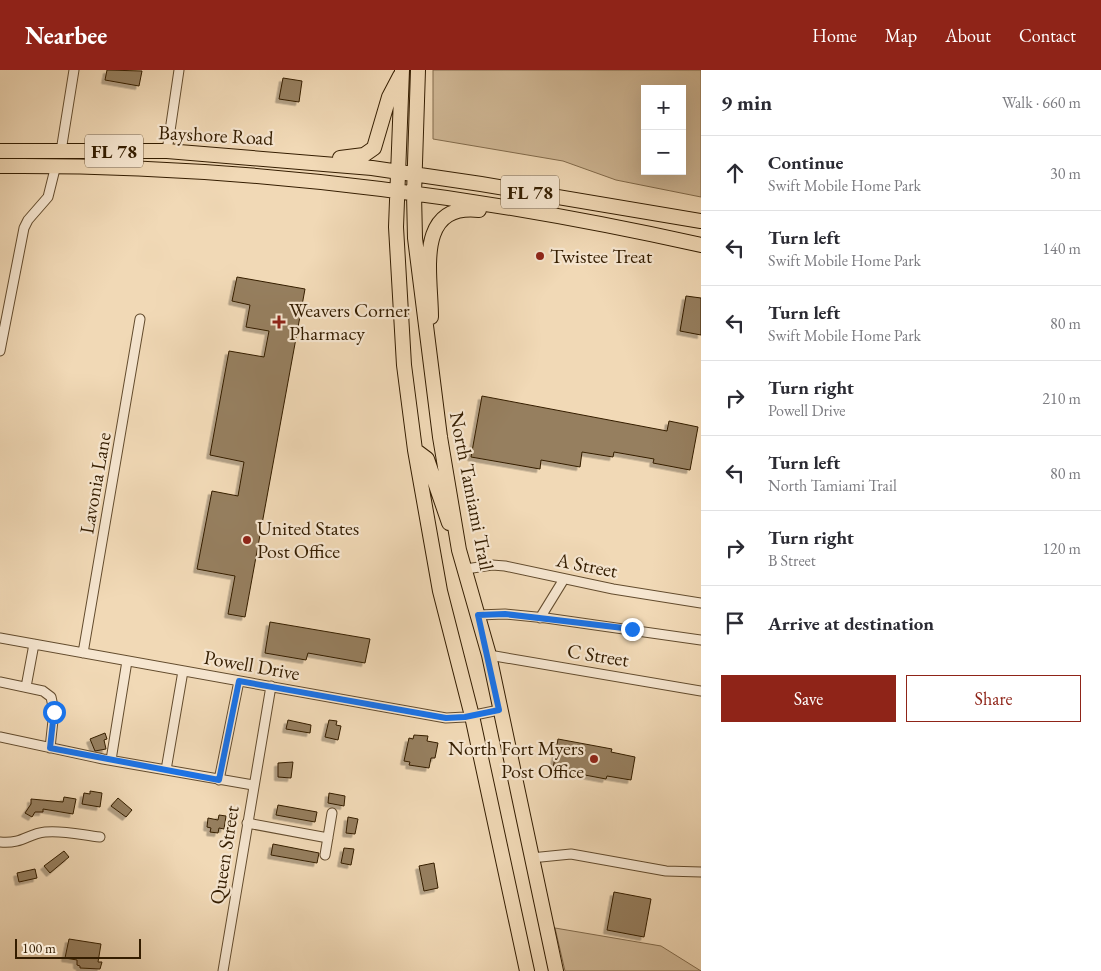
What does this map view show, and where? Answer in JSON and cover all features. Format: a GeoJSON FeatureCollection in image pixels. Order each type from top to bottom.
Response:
{"type":"FeatureCollection","features":[{"type":"Feature","properties":{"kind":"main road","name":"North Tamiami Trail"},"geometry":{"type":"LineString","coordinates":[[418,70],[414,174],[414,238],[432,380],[459,550],[466,569],[489,655],[499,710],[556,971]]}},
{"type":"Feature","properties":{"kind":"main road"},"geometry":{"type":"LineString","coordinates":[[289,160],[356,157],[369,153],[377,142],[389,97],[402,72]]}},
{"type":"Feature","properties":{"kind":"main road"},"geometry":{"type":"LineString","coordinates":[[402,72],[396,227],[404,365],[415,450],[440,591],[472,716],[528,971]]}},
{"type":"Feature","properties":{"kind":"main road","name":"Bayshore Road"},"geometry":{"type":"LineString","coordinates":[[0,152],[167,151],[289,160],[398,172]]}},
{"type":"Feature","properties":{"kind":"main road","name":"Bayshore Road"},"geometry":{"type":"LineString","coordinates":[[0,166],[56,165],[165,169],[346,184],[398,191]]}},
{"type":"Feature","properties":{"kind":"main road","name":"FL 78"},"geometry":{"type":"LineString","coordinates":[[398,172],[701,221]]}},
{"type":"Feature","properties":{"kind":"main road","name":"FL 78"},"geometry":{"type":"LineString","coordinates":[[398,191],[542,214],[701,245]]}},
{"type":"Feature","properties":{"kind":"main road"},"geometry":{"type":"LineString","coordinates":[[432,380],[430,244],[439,221],[449,212],[468,209],[542,214]]}},
{"type":"Feature","properties":{"kind":"main road"},"geometry":{"type":"LineString","coordinates":[[415,450],[428,459],[459,550]]}},
{"type":"Feature","properties":{"kind":"street"},"geometry":{"type":"LineString","coordinates":[[61,151],[74,70]]}},
{"type":"Feature","properties":{"kind":"street"},"geometry":{"type":"LineString","coordinates":[[167,151],[179,70]]}},
{"type":"Feature","properties":{"kind":"street"},"geometry":{"type":"LineString","coordinates":[[0,351],[24,228],[28,220],[48,197],[56,165]]}},
{"type":"Feature","properties":{"kind":"street","name":"Lavonia Lane"},"geometry":{"type":"LineString","coordinates":[[83,653],[140,319]]}},
{"type":"Feature","properties":{"kind":"street","name":"A Street"},"geometry":{"type":"LineString","coordinates":[[466,569],[498,566],[564,580],[701,603]]}},
{"type":"Feature","properties":{"kind":"street"},"geometry":{"type":"LineString","coordinates":[[540,618],[564,580]]}},
{"type":"Feature","properties":{"kind":"street"},"geometry":{"type":"LineString","coordinates":[[478,615],[505,614],[701,640]]}},
{"type":"Feature","properties":{"kind":"street","name":"Powell Drive"},"geometry":{"type":"LineString","coordinates":[[0,638],[446,718],[472,716],[499,710]]}},
{"type":"Feature","properties":{"kind":"street"},"geometry":{"type":"LineString","coordinates":[[26,687],[34,644]]}},
{"type":"Feature","properties":{"kind":"street","name":"C Street"},"geometry":{"type":"LineString","coordinates":[[489,655],[701,690]]}},
{"type":"Feature","properties":{"kind":"street"},"geometry":{"type":"LineString","coordinates":[[111,760],[127,661]]}},
{"type":"Feature","properties":{"kind":"street"},"geometry":{"type":"LineString","coordinates":[[166,770],[183,671]]}},
{"type":"Feature","properties":{"kind":"street"},"geometry":{"type":"LineString","coordinates":[[219,780],[239,681]]}},
{"type":"Feature","properties":{"kind":"street"},"geometry":{"type":"LineString","coordinates":[[0,682],[43,691],[51,698],[54,712],[50,748]]}},
{"type":"Feature","properties":{"kind":"street","name":"Queen Street"},"geometry":{"type":"LineString","coordinates":[[222,971],[271,686]]}},
{"type":"Feature","properties":{"kind":"street"},"geometry":{"type":"LineString","coordinates":[[0,737],[253,786]]}},
{"type":"Feature","properties":{"kind":"street"},"geometry":{"type":"LineString","coordinates":[[325,855],[332,813]]}},
{"type":"Feature","properties":{"kind":"street"},"geometry":{"type":"LineString","coordinates":[[247,823],[328,838]]}},
{"type":"Feature","properties":{"kind":"street"},"geometry":{"type":"LineString","coordinates":[[0,842],[18,842],[42,832],[100,837]]}},
{"type":"Feature","properties":{"kind":"street"},"geometry":{"type":"LineString","coordinates":[[531,858],[571,854],[666,871],[701,872]]}},
{"type":"Feature","properties":{"kind":"shaded area"},"geometry":{"type":"Polygon","coordinates":[[[433,70],[701,70],[701,197],[616,180],[563,161],[433,139],[433,70]]]}},
{"type":"Feature","properties":{"kind":"shaded area"},"geometry":{"type":"Polygon","coordinates":[[[555,928],[661,946],[701,971],[565,971],[555,928]]]}},
{"type":"Feature","properties":{"kind":"building"},"geometry":{"type":"Polygon","coordinates":[[[107,70],[142,71],[139,86],[105,80],[107,70]]]}},
{"type":"Feature","properties":{"kind":"building"},"geometry":{"type":"Polygon","coordinates":[[[283,78],[302,81],[299,102],[279,99],[283,78]]]}},
{"type":"Feature","properties":{"kind":"building"},"geometry":{"type":"Polygon","coordinates":[[[237,277],[305,289],[245,617],[228,614],[235,576],[197,569],[212,491],[238,496],[244,462],[210,455],[229,351],[264,357],[269,331],[246,327],[250,305],[232,301],[237,277]]]}},
{"type":"Feature","properties":{"kind":"building"},"geometry":{"type":"Polygon","coordinates":[[[686,296],[701,298],[701,335],[680,331],[686,296]]]}},
{"type":"Feature","properties":{"kind":"building"},"geometry":{"type":"Polygon","coordinates":[[[482,396],[667,431],[669,421],[698,427],[690,470],[653,463],[654,459],[614,452],[613,457],[582,452],[580,467],[541,460],[540,469],[471,457],[482,396]]]}},
{"type":"Feature","properties":{"kind":"building"},"geometry":{"type":"Polygon","coordinates":[[[270,622],[370,639],[365,663],[308,653],[306,660],[265,653],[270,622]]]}},
{"type":"Feature","properties":{"kind":"building"},"geometry":{"type":"Polygon","coordinates":[[[288,720],[311,725],[310,733],[286,729],[288,720]]]}},
{"type":"Feature","properties":{"kind":"building"},"geometry":{"type":"Polygon","coordinates":[[[329,720],[337,721],[336,725],[341,726],[338,740],[325,737],[329,720]]]}},
{"type":"Feature","properties":{"kind":"building"},"geometry":{"type":"Polygon","coordinates":[[[105,733],[107,739],[104,740],[106,749],[95,751],[90,739],[105,733]]]}},
{"type":"Feature","properties":{"kind":"building"},"geometry":{"type":"Polygon","coordinates":[[[414,735],[428,736],[427,741],[438,743],[435,758],[431,758],[429,768],[409,765],[410,762],[404,761],[409,738],[413,739],[414,735]]]}},
{"type":"Feature","properties":{"kind":"building"},"geometry":{"type":"Polygon","coordinates":[[[558,739],[612,749],[611,752],[635,757],[631,780],[607,776],[606,779],[553,769],[558,739]]]}},
{"type":"Feature","properties":{"kind":"building"},"geometry":{"type":"Polygon","coordinates":[[[293,762],[291,778],[278,777],[278,763],[293,762]]]}},
{"type":"Feature","properties":{"kind":"building"},"geometry":{"type":"Polygon","coordinates":[[[90,791],[102,793],[100,807],[82,804],[84,793],[90,794],[90,791]]]}},
{"type":"Feature","properties":{"kind":"building"},"geometry":{"type":"Polygon","coordinates":[[[329,793],[345,796],[344,806],[328,803],[329,793]]]}},
{"type":"Feature","properties":{"kind":"building"},"geometry":{"type":"Polygon","coordinates":[[[64,797],[76,799],[73,814],[43,809],[43,812],[35,812],[32,817],[25,813],[31,804],[31,799],[63,802],[64,797]]]}},
{"type":"Feature","properties":{"kind":"building"},"geometry":{"type":"Polygon","coordinates":[[[118,798],[132,810],[126,817],[111,806],[118,798]]]}},
{"type":"Feature","properties":{"kind":"building"},"geometry":{"type":"Polygon","coordinates":[[[278,805],[317,812],[315,822],[276,815],[278,805]]]}},
{"type":"Feature","properties":{"kind":"building"},"geometry":{"type":"Polygon","coordinates":[[[219,815],[226,816],[224,829],[219,828],[218,833],[210,832],[211,828],[207,827],[208,818],[218,820],[219,815]]]}},
{"type":"Feature","properties":{"kind":"building"},"geometry":{"type":"Polygon","coordinates":[[[348,817],[358,819],[355,834],[346,833],[348,817]]]}},
{"type":"Feature","properties":{"kind":"building"},"geometry":{"type":"Polygon","coordinates":[[[273,844],[319,853],[317,863],[271,855],[273,844]]]}},
{"type":"Feature","properties":{"kind":"building"},"geometry":{"type":"Polygon","coordinates":[[[344,848],[354,849],[351,865],[341,863],[344,848]]]}},
{"type":"Feature","properties":{"kind":"building"},"geometry":{"type":"Polygon","coordinates":[[[64,851],[69,857],[50,873],[44,866],[64,851]]]}},
{"type":"Feature","properties":{"kind":"building"},"geometry":{"type":"Polygon","coordinates":[[[434,863],[438,888],[424,891],[419,866],[434,863]]]}},
{"type":"Feature","properties":{"kind":"building"},"geometry":{"type":"Polygon","coordinates":[[[35,869],[37,878],[19,882],[17,873],[35,869]]]}},
{"type":"Feature","properties":{"kind":"building"},"geometry":{"type":"Polygon","coordinates":[[[614,892],[651,899],[644,937],[607,930],[614,892]]]}},
{"type":"Feature","properties":{"kind":"building"},"geometry":{"type":"Polygon","coordinates":[[[69,939],[101,944],[98,962],[102,962],[100,969],[80,968],[77,965],[77,960],[65,958],[69,939]]]}},
{"type":"Feature","properties":{"kind":"place","name":"Twistee Treat"},"geometry":{"type":"Point","coordinates":[540,256]}},
{"type":"Feature","properties":{"kind":"place","name":"Weavers Corner Pharmacy"},"geometry":{"type":"Point","coordinates":[279,322]}},
{"type":"Feature","properties":{"kind":"place","name":"United States Post Office"},"geometry":{"type":"Point","coordinates":[247,540]}},
{"type":"Feature","properties":{"kind":"place","name":"North Fort Myers Post Office"},"geometry":{"type":"Point","coordinates":[594,759]}},
{"type":"Feature","properties":{"kind":"route"},"geometry":{"type":"LineString","coordinates":[[54,712],[50,748],[219,780],[239,681],[446,718],[465,717],[499,710],[489,655],[478,615],[505,614],[632,629]]}}]}
